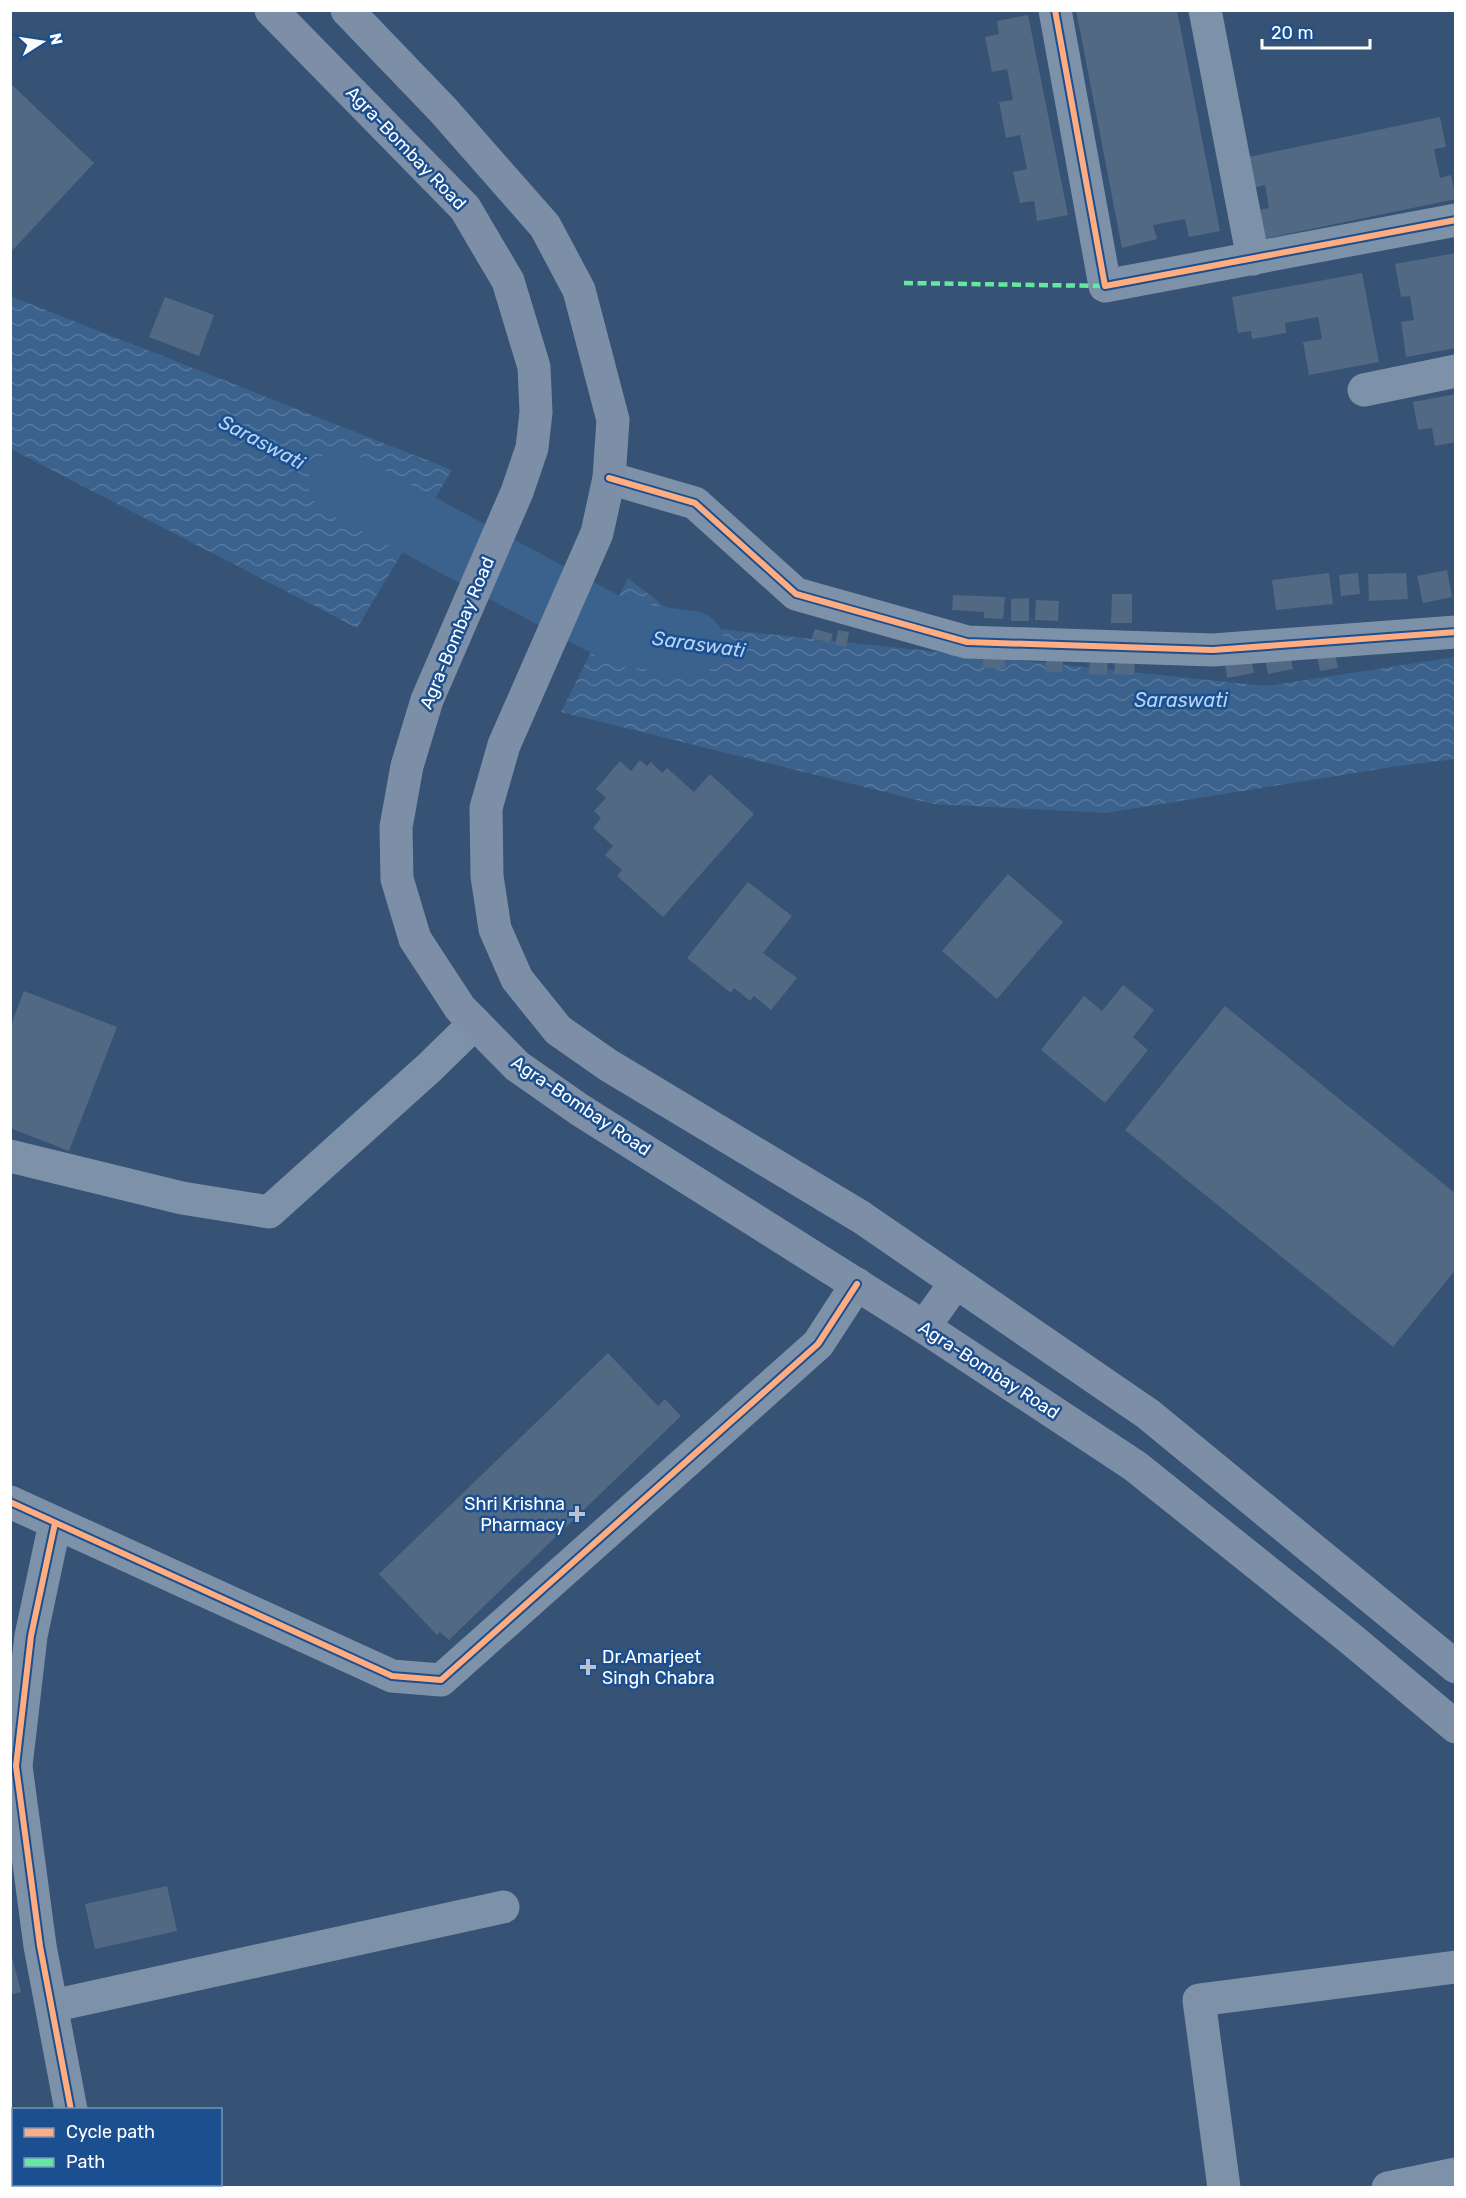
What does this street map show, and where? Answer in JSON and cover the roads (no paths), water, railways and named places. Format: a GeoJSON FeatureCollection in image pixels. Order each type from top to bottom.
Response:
{"type":"FeatureCollection","features":[{"type":"Feature","properties":{"kind":"main road","name":"Agra-Bombay Road"},"geometry":{"type":"LineString","coordinates":[[271,10],[465,208],[508,281],[534,367],[536,400],[532,448],[517,492],[427,700],[407,766],[396,827],[397,879],[415,939],[460,1008],[517,1065],[580,1110],[857,1284],[1135,1466],[1351,1639],[1455,1727]]}},
{"type":"Feature","properties":{"kind":"main road"},"geometry":{"type":"LineString","coordinates":[[347,10],[443,110],[544,226],[579,290],[613,420],[609,478],[597,533],[504,745],[486,808],[487,876],[495,929],[517,979],[558,1030],[608,1065],[861,1217],[1148,1414],[1455,1667]]}},
{"type":"Feature","properties":{"kind":"main road"},"geometry":{"type":"LineString","coordinates":[[924,1327],[956,1282]]}},
{"type":"Feature","properties":{"kind":"street"},"geometry":{"type":"LineString","coordinates":[[1055,10],[1106,286],[1455,220]]}},
{"type":"Feature","properties":{"kind":"street"},"geometry":{"type":"LineString","coordinates":[[1205,10],[1253,259]]}},
{"type":"Feature","properties":{"kind":"street"},"geometry":{"type":"LineString","coordinates":[[1364,390],[1455,371]]}},
{"type":"Feature","properties":{"kind":"street"},"geometry":{"type":"LineString","coordinates":[[609,478],[695,503],[796,594],[967,642],[1213,650],[1455,632]]}},
{"type":"Feature","properties":{"kind":"street"},"geometry":{"type":"LineString","coordinates":[[10,1156],[182,1198],[269,1212],[430,1067],[475,1023]]}},
{"type":"Feature","properties":{"kind":"street"},"geometry":{"type":"LineString","coordinates":[[10,1503],[392,1676],[441,1680],[818,1344],[857,1284]]}},
{"type":"Feature","properties":{"kind":"street"},"geometry":{"type":"LineString","coordinates":[[55,1523],[31,1635],[16,1766],[40,1946],[71,2108]]}},
{"type":"Feature","properties":{"kind":"street"},"geometry":{"type":"LineString","coordinates":[[52,2006],[503,1907]]}},
{"type":"Feature","properties":{"kind":"street"},"geometry":{"type":"LineString","coordinates":[[1224,2187],[1199,2000],[1455,1967]]}},
{"type":"Feature","properties":{"kind":"street"},"geometry":{"type":"LineString","coordinates":[[1388,2187],[1455,2174]]}},
{"type":"Feature","properties":{"kind":"water"},"geometry":{"type":"Polygon","coordinates":[[[10,296],[452,470],[357,628],[11,449],[10,296]]]}},
{"type":"Feature","properties":{"kind":"water"},"geometry":{"type":"Polygon","coordinates":[[[628,578],[690,626],[1266,686],[1455,657],[1455,759],[1106,813],[933,804],[561,712],[628,578]]]}},
{"type":"Feature","properties":{"kind":"waterway","name":"Saraswati"},"geometry":{"type":"LineString","coordinates":[[340,483],[623,634],[692,643]]}},
{"type":"Feature","properties":{"kind":"place","name":"Shri Krishna Pharmacy"},"geometry":{"type":"Point","coordinates":[577,1514]}},
{"type":"Feature","properties":{"kind":"place","name":"Dr.Amarjeet Singh Chabra"},"geometry":{"type":"Point","coordinates":[588,1667]}}]}
